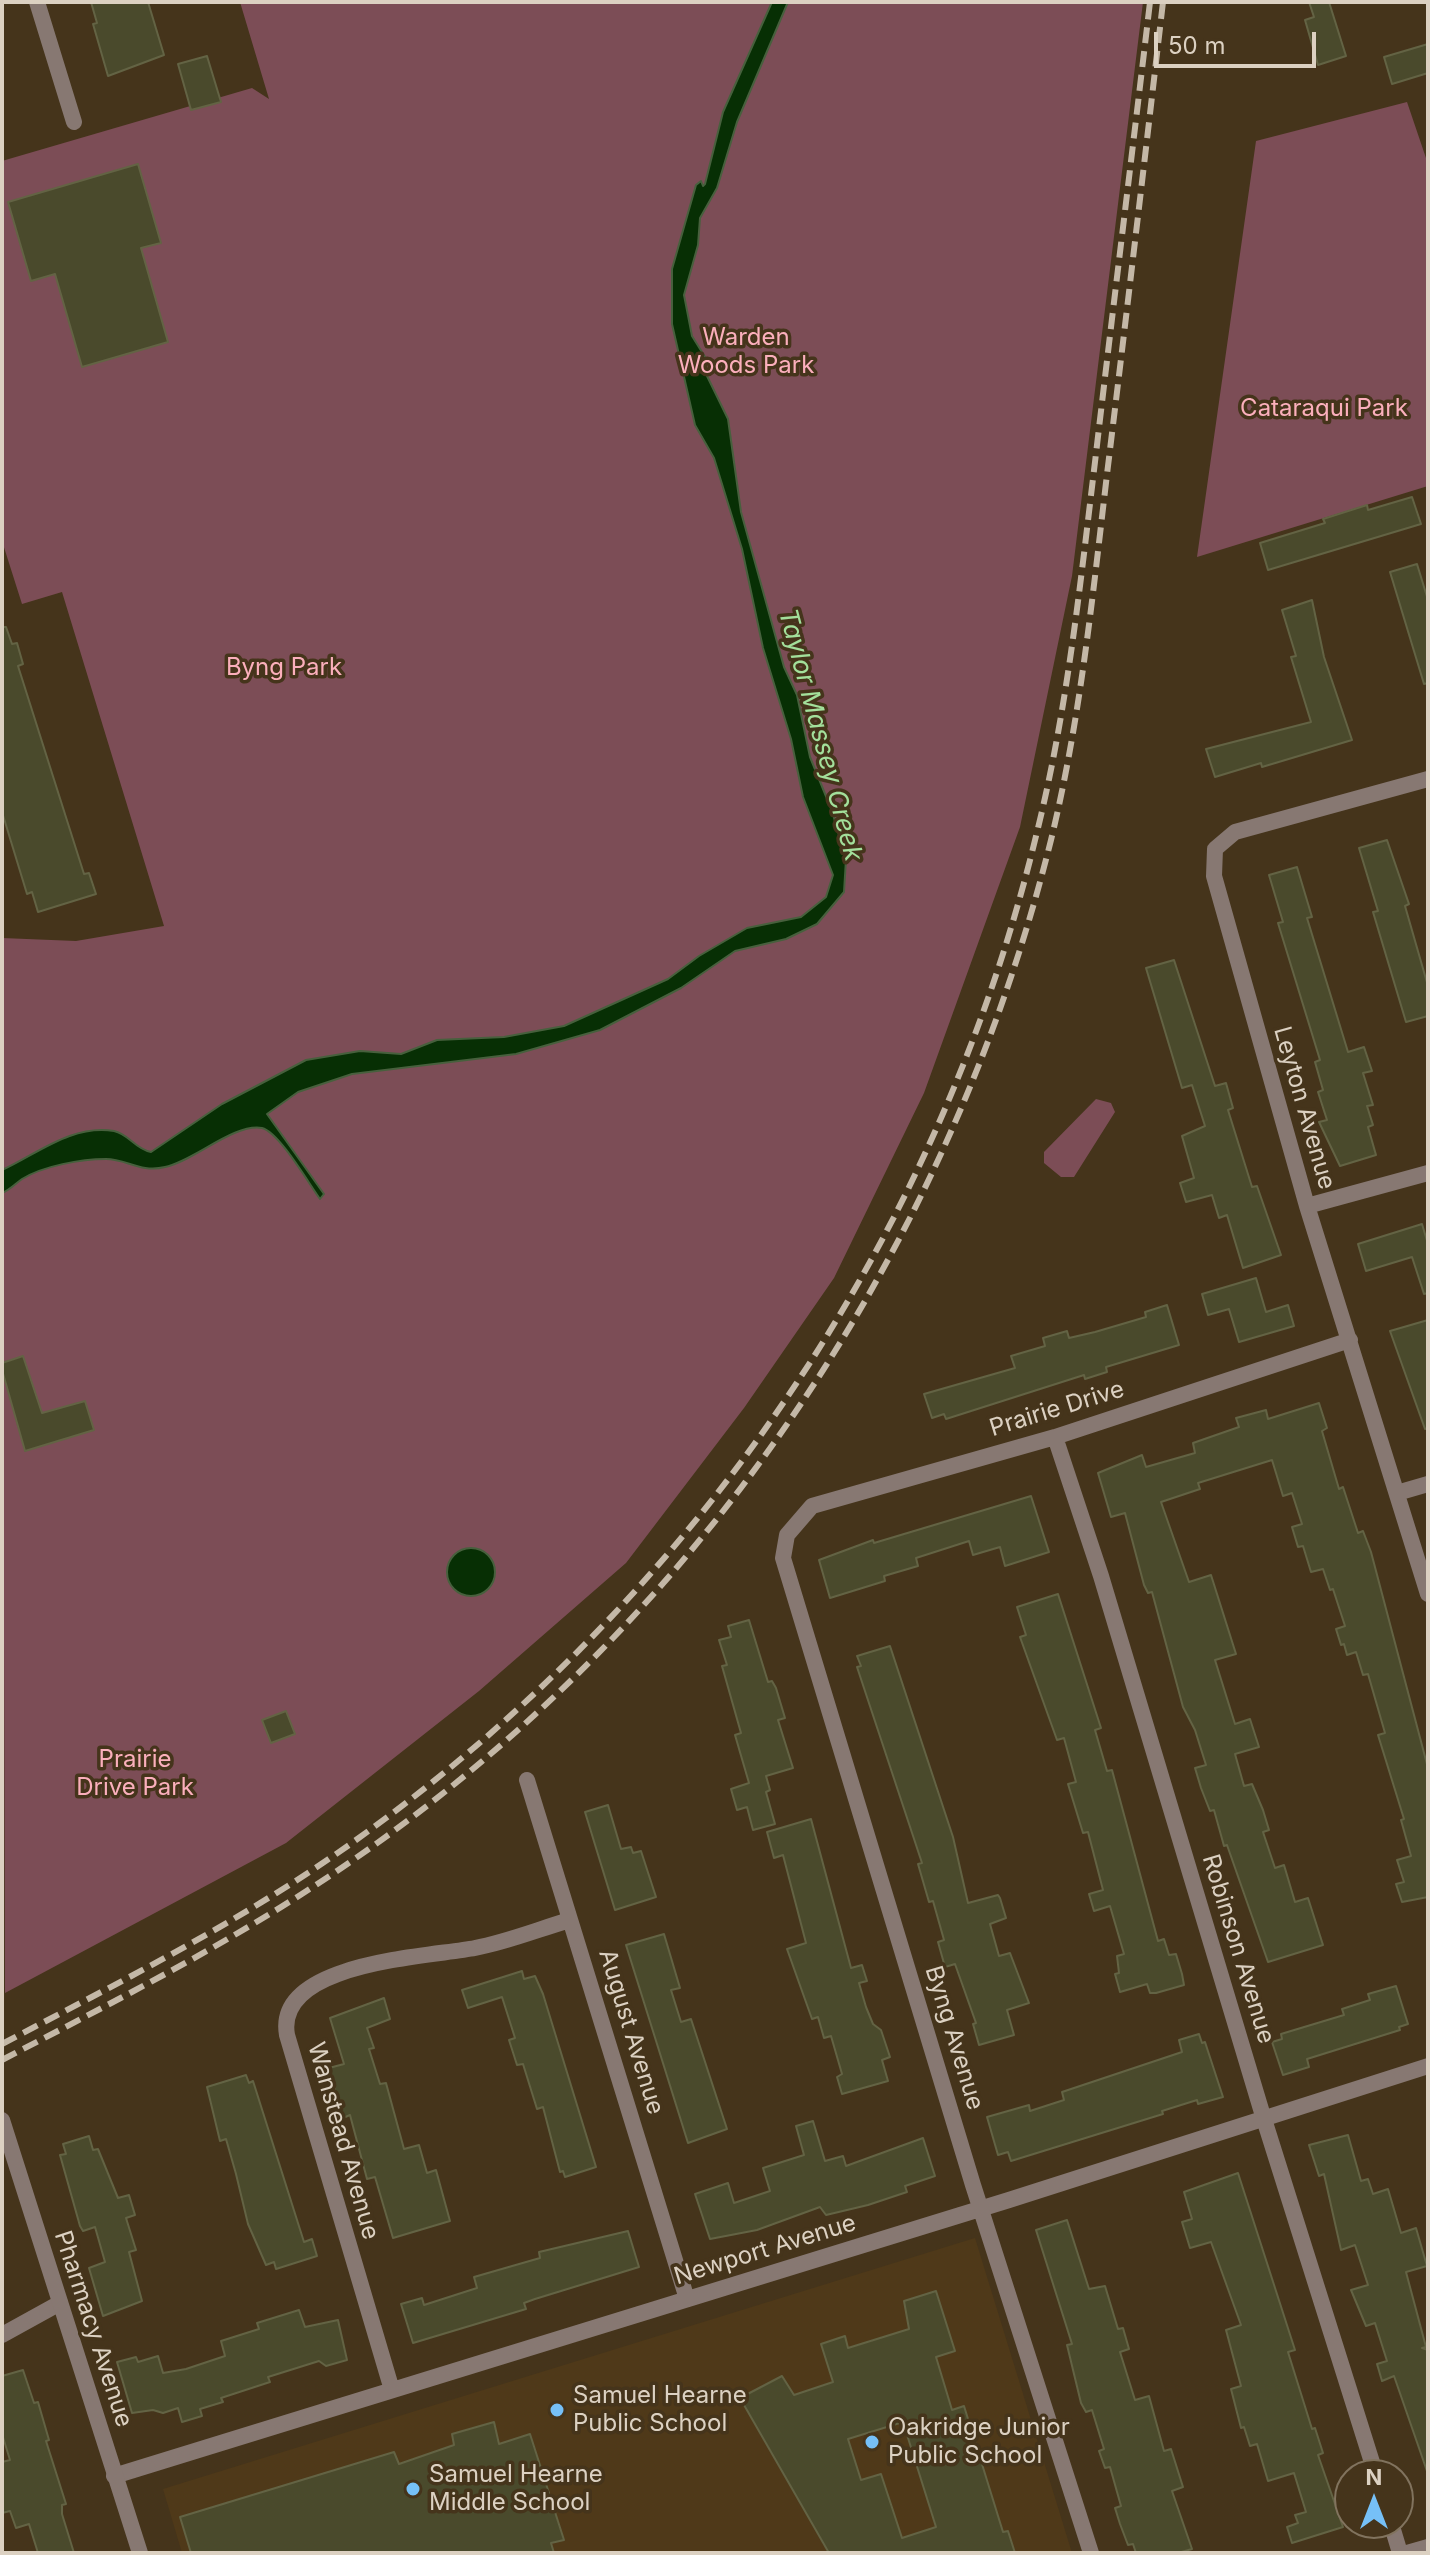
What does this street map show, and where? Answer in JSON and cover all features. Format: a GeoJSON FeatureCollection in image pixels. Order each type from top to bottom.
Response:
{"type":"FeatureCollection","features":[{"type":"Feature","properties":{"kind":"street"},"geometry":{"type":"LineString","coordinates":[[37,2],[74,122]]}},
{"type":"Feature","properties":{"kind":"street","name":"Leyton Avenue"},"geometry":{"type":"LineString","coordinates":[[1428,779],[1235,832],[1215,849],[1214,876],[1307,1206],[1428,1594]]}},
{"type":"Feature","properties":{"kind":"street"},"geometry":{"type":"LineString","coordinates":[[1307,1206],[1428,1173]]}},
{"type":"Feature","properties":{"kind":"street","name":"Prairie Drive"},"geometry":{"type":"LineString","coordinates":[[787,1535],[812,1506],[1055,1437],[1350,1340]]}},
{"type":"Feature","properties":{"kind":"street","name":"Robinson Avenue"},"geometry":{"type":"LineString","coordinates":[[1055,1437],[1371,2459]]}},
{"type":"Feature","properties":{"kind":"street"},"geometry":{"type":"LineString","coordinates":[[1397,1493],[1428,1484]]}},
{"type":"Feature","properties":{"kind":"street","name":"Byng Avenue"},"geometry":{"type":"LineString","coordinates":[[787,1535],[783,1558],[806,1641],[1091,2553]]}},
{"type":"Feature","properties":{"kind":"street","name":"August Avenue"},"geometry":{"type":"LineString","coordinates":[[527,1780],[687,2299]]}},
{"type":"Feature","properties":{"kind":"street","name":"Wanstead Avenue"},"geometry":{"type":"LineString","coordinates":[[392,2390],[287,2035],[289,2007],[310,1985],[389,1959],[477,1948],[570,1920]]}},
{"type":"Feature","properties":{"kind":"street","name":"Newport Avenue"},"geometry":{"type":"LineString","coordinates":[[114,2476],[981,2208],[1428,2066]]}},
{"type":"Feature","properties":{"kind":"street","name":"Pharmacy Avenue"},"geometry":{"type":"LineString","coordinates":[[2,2120],[140,2553]]}},
{"type":"Feature","properties":{"kind":"street"},"geometry":{"type":"LineString","coordinates":[[2,2335],[60,2303]]}},
{"type":"Feature","properties":{"kind":"street"},"geometry":{"type":"LineString","coordinates":[[1407,2553],[1428,2547]]}},
{"type":"Feature","properties":{"kind":"shaded area"},"geometry":{"type":"Polygon","coordinates":[[[772,2],[788,2],[737,122],[717,188],[700,218],[698,245],[684,295],[692,336],[705,357],[707,376],[728,419],[741,512],[784,667],[797,695],[810,757],[832,811],[846,859],[844,892],[817,924],[786,939],[735,951],[681,988],[600,1030],[516,1054],[352,1074],[298,1092],[267,1114],[324,1194],[320,1199],[285,1148],[262,1128],[239,1131],[165,1167],[148,1168],[106,1159],[74,1162],[31,1174],[2,1193],[2,1170],[55,1142],[84,1132],[114,1131],[151,1152],[222,1104],[306,1060],[360,1051],[401,1054],[437,1040],[504,1037],[564,1026],[668,979],[699,956],[747,928],[801,917],[826,897],[833,875],[803,797],[791,739],[763,648],[742,549],[714,458],[695,425],[672,324],[672,269],[696,185],[701,181],[703,186],[705,184],[723,112],[772,2]]]}},
{"type":"Feature","properties":{"kind":"shaded area"},"geometry":{"type":"Polygon","coordinates":[[[471,1548],[488,1555],[495,1572],[488,1589],[471,1596],[454,1589],[447,1572],[454,1555],[471,1548]]]}},
{"type":"Feature","properties":{"kind":"shaded area"},"geometry":{"type":"Polygon","coordinates":[[[975,2238],[1072,2553],[182,2553],[163,2489],[975,2238]]]}},
{"type":"Feature","properties":{"kind":"green space","name":"Warden Woods Park"},"geometry":{"type":"Polygon","coordinates":[[[240,2],[1143,2],[1072,576],[1020,827],[924,1093],[834,1278],[744,1408],[626,1563],[479,1691],[286,1843],[5,1993],[2,938],[76,941],[164,926],[62,592],[22,604],[2,541],[2,161],[252,88],[269,99],[240,2]]]}},
{"type":"Feature","properties":{"kind":"green space","name":"Cataraqui Park"},"geometry":{"type":"Polygon","coordinates":[[[1407,102],[1428,164],[1428,486],[1197,557],[1256,141],[1407,102]]]}},
{"type":"Feature","properties":{"kind":"green space"},"geometry":{"type":"Polygon","coordinates":[[[1096,1099],[1111,1103],[1115,1112],[1074,1177],[1061,1177],[1044,1163],[1044,1152],[1096,1099]]]}},
{"type":"Feature","properties":{"kind":"building"},"geometry":{"type":"Polygon","coordinates":[[[91,2],[148,2],[164,55],[108,76],[93,24],[97,23],[91,2]]]}},
{"type":"Feature","properties":{"kind":"building"},"geometry":{"type":"Polygon","coordinates":[[[1309,2],[1329,2],[1346,56],[1318,65],[1305,20],[1314,17],[1309,2]]]}},
{"type":"Feature","properties":{"kind":"building"},"geometry":{"type":"Polygon","coordinates":[[[1428,44],[1428,73],[1392,84],[1384,57],[1428,44]]]}},
{"type":"Feature","properties":{"kind":"building"},"geometry":{"type":"Polygon","coordinates":[[[207,56],[221,102],[191,110],[178,64],[207,56]]]}},
{"type":"Feature","properties":{"kind":"building"},"geometry":{"type":"Polygon","coordinates":[[[138,164],[161,243],[141,248],[168,342],[82,367],[55,274],[31,281],[8,202],[138,164]]]}},
{"type":"Feature","properties":{"kind":"building"},"geometry":{"type":"Polygon","coordinates":[[[1412,497],[1421,524],[1268,570],[1260,543],[1325,523],[1323,519],[1367,505],[1368,510],[1412,497]]]}},
{"type":"Feature","properties":{"kind":"building"},"geometry":{"type":"Polygon","coordinates":[[[1417,564],[1428,600],[1428,683],[1424,684],[1390,572],[1417,564]]]}},
{"type":"Feature","properties":{"kind":"building"},"geometry":{"type":"Polygon","coordinates":[[[1312,600],[1324,657],[1352,740],[1262,767],[1261,763],[1215,777],[1206,749],[1311,722],[1291,657],[1296,656],[1282,610],[1312,600]]]}},
{"type":"Feature","properties":{"kind":"building"},"geometry":{"type":"Polygon","coordinates":[[[2,627],[6,627],[12,644],[17,643],[23,664],[18,666],[84,874],[89,873],[96,894],[38,912],[32,892],[27,894],[2,812],[2,627]]]}},
{"type":"Feature","properties":{"kind":"building"},"geometry":{"type":"Polygon","coordinates":[[[1387,840],[1409,904],[1405,906],[1428,986],[1428,1016],[1406,1022],[1373,912],[1378,911],[1359,848],[1387,840]]]}},
{"type":"Feature","properties":{"kind":"building"},"geometry":{"type":"Polygon","coordinates":[[[1297,867],[1312,917],[1307,918],[1348,1052],[1364,1047],[1372,1071],[1363,1073],[1373,1105],[1367,1106],[1373,1125],[1368,1127],[1376,1155],[1340,1166],[1319,1122],[1327,1120],[1318,1092],[1323,1090],[1315,1062],[1320,1060],[1278,923],[1283,922],[1269,875],[1297,867]]]}},
{"type":"Feature","properties":{"kind":"building"},"geometry":{"type":"Polygon","coordinates":[[[1174,960],[1215,1086],[1226,1083],[1233,1108],[1228,1110],[1252,1187],[1257,1186],[1281,1255],[1243,1268],[1227,1215],[1219,1218],[1212,1195],[1186,1202],[1180,1183],[1194,1178],[1182,1136],[1205,1126],[1192,1085],[1182,1088],[1146,968],[1174,960]]]}},
{"type":"Feature","properties":{"kind":"building"},"geometry":{"type":"Polygon","coordinates":[[[1422,1224],[1428,1244],[1428,1293],[1424,1294],[1412,1257],[1366,1271],[1358,1244],[1422,1224]]]}},
{"type":"Feature","properties":{"kind":"building"},"geometry":{"type":"Polygon","coordinates":[[[1256,1278],[1266,1312],[1288,1305],[1294,1326],[1239,1342],[1229,1309],[1208,1315],[1202,1294],[1256,1278]]]}},
{"type":"Feature","properties":{"kind":"building"},"geometry":{"type":"Polygon","coordinates":[[[1167,1305],[1179,1345],[1106,1367],[1107,1372],[1085,1379],[1084,1375],[946,1419],[944,1414],[932,1418],[924,1394],[1015,1368],[1011,1356],[1045,1346],[1043,1338],[1067,1331],[1069,1338],[1095,1332],[1146,1317],[1145,1312],[1167,1305]]]}},
{"type":"Feature","properties":{"kind":"building"},"geometry":{"type":"Polygon","coordinates":[[[1428,1320],[1428,1428],[1425,1429],[1390,1331],[1428,1320]]]}},
{"type":"Feature","properties":{"kind":"building"},"geometry":{"type":"Polygon","coordinates":[[[23,1356],[42,1413],[85,1401],[94,1430],[25,1451],[2,1370],[2,1363],[23,1356]]]}},
{"type":"Feature","properties":{"kind":"building"},"geometry":{"type":"Polygon","coordinates":[[[1319,1403],[1327,1428],[1322,1431],[1339,1489],[1343,1487],[1358,1533],[1363,1531],[1371,1552],[1428,1768],[1428,1897],[1402,1902],[1396,1884],[1404,1882],[1397,1860],[1411,1856],[1401,1820],[1404,1819],[1378,1735],[1385,1733],[1368,1674],[1363,1675],[1356,1652],[1347,1655],[1344,1644],[1341,1645],[1336,1629],[1345,1626],[1333,1589],[1330,1590],[1323,1569],[1311,1572],[1303,1546],[1298,1547],[1292,1527],[1302,1524],[1292,1493],[1283,1496],[1272,1460],[1198,1483],[1200,1489],[1161,1502],[1189,1582],[1211,1575],[1236,1654],[1215,1660],[1235,1724],[1250,1719],[1259,1747],[1235,1754],[1244,1786],[1252,1784],[1263,1810],[1269,1830],[1263,1832],[1275,1868],[1284,1865],[1295,1902],[1308,1898],[1323,1945],[1268,1962],[1227,1845],[1224,1846],[1214,1810],[1210,1811],[1201,1788],[1195,1768],[1206,1765],[1195,1730],[1183,1707],[1152,1592],[1148,1593],[1144,1585],[1125,1513],[1111,1517],[1098,1473],[1142,1455],[1146,1467],[1195,1453],[1193,1443],[1239,1427],[1236,1418],[1266,1410],[1268,1419],[1319,1403]]]}},
{"type":"Feature","properties":{"kind":"building"},"geometry":{"type":"Polygon","coordinates":[[[1031,1496],[1049,1552],[1005,1566],[1000,1547],[973,1555],[969,1541],[916,1558],[918,1566],[884,1576],[885,1581],[830,1598],[819,1560],[873,1540],[874,1543],[1031,1496]]]}},
{"type":"Feature","properties":{"kind":"building"},"geometry":{"type":"Polygon","coordinates":[[[1058,1594],[1101,1728],[1095,1730],[1107,1771],[1112,1770],[1158,1941],[1164,1939],[1169,1955],[1176,1954],[1182,1974],[1184,1985],[1156,1993],[1150,1993],[1147,1984],[1120,1992],[1115,1974],[1119,1973],[1117,1956],[1124,1954],[1110,1906],[1094,1911],[1089,1894],[1103,1890],[1088,1832],[1083,1833],[1068,1784],[1076,1782],[1064,1738],[1057,1740],[1020,1637],[1026,1635],[1017,1607],[1058,1594]]]}},
{"type":"Feature","properties":{"kind":"building"},"geometry":{"type":"Polygon","coordinates":[[[749,1620],[768,1682],[772,1681],[776,1688],[785,1718],[778,1720],[793,1768],[766,1776],[770,1790],[766,1792],[775,1824],[753,1830],[747,1807],[737,1810],[731,1789],[749,1783],[735,1735],[741,1733],[722,1666],[727,1665],[719,1640],[731,1637],[728,1626],[749,1620]]]}},
{"type":"Feature","properties":{"kind":"building"},"geometry":{"type":"Polygon","coordinates":[[[890,1646],[953,1837],[968,1903],[998,1895],[1000,1898],[1006,1918],[990,1924],[999,1956],[1010,1953],[1029,2003],[1007,2010],[1014,2035],[979,2045],[973,2024],[976,2023],[955,1964],[945,1967],[938,1942],[944,1940],[918,1864],[922,1863],[857,1667],[861,1666],[857,1656],[890,1646]]]}},
{"type":"Feature","properties":{"kind":"building"},"geometry":{"type":"Polygon","coordinates":[[[286,1711],[295,1734],[271,1743],[262,1720],[286,1711]]]}},
{"type":"Feature","properties":{"kind":"building"},"geometry":{"type":"Polygon","coordinates":[[[608,1805],[621,1849],[631,1847],[633,1853],[641,1851],[656,1897],[615,1910],[585,1812],[608,1805]]]}},
{"type":"Feature","properties":{"kind":"building"},"geometry":{"type":"Polygon","coordinates":[[[811,1819],[851,1968],[862,1965],[867,1981],[859,1983],[866,2007],[873,2024],[881,2030],[890,2057],[882,2060],[888,2081],[842,2094],[837,2077],[842,2074],[831,2036],[824,2038],[818,2017],[812,2019],[787,1949],[806,1943],[783,1855],[774,1858],[767,1832],[811,1819]]]}},
{"type":"Feature","properties":{"kind":"building"},"geometry":{"type":"Polygon","coordinates":[[[664,1934],[680,1988],[671,1990],[681,2022],[691,2019],[727,2129],[688,2143],[626,1945],[664,1934]]]}},
{"type":"Feature","properties":{"kind":"building"},"geometry":{"type":"Polygon","coordinates":[[[522,1971],[524,1979],[535,1976],[543,1994],[596,2167],[565,2177],[563,2171],[560,2172],[543,2107],[537,2109],[523,2064],[517,2065],[509,2040],[515,2038],[502,1997],[468,2008],[462,1990],[522,1971]]]}},
{"type":"Feature","properties":{"kind":"building"},"geometry":{"type":"Polygon","coordinates":[[[1396,1986],[1408,2024],[1399,2027],[1400,2030],[1307,2059],[1309,2067],[1283,2075],[1272,2042],[1282,2039],[1281,2034],[1344,2015],[1342,2009],[1370,2000],[1368,1994],[1396,1986]]]}},
{"type":"Feature","properties":{"kind":"building"},"geometry":{"type":"Polygon","coordinates":[[[384,1998],[390,2019],[367,2028],[374,2048],[369,2049],[380,2084],[386,2083],[404,2149],[419,2145],[427,2173],[436,2170],[450,2221],[393,2238],[375,2177],[367,2179],[350,2115],[343,2118],[329,2068],[344,2064],[330,2018],[384,1998]]]}},
{"type":"Feature","properties":{"kind":"building"},"geometry":{"type":"Polygon","coordinates":[[[1199,2034],[1202,2043],[1205,2042],[1223,2097],[1198,2104],[1197,2100],[1162,2111],[1163,2114],[1011,2161],[1008,2152],[998,2155],[987,2117],[1029,2105],[1030,2111],[1064,2100],[1062,2092],[1182,2052],[1179,2040],[1199,2034]]]}},
{"type":"Feature","properties":{"kind":"building"},"geometry":{"type":"Polygon","coordinates":[[[246,2075],[249,2083],[253,2081],[304,2242],[312,2239],[317,2256],[276,2269],[274,2262],[266,2265],[248,2224],[226,2139],[220,2141],[207,2087],[246,2075]]]}},
{"type":"Feature","properties":{"kind":"building"},"geometry":{"type":"Polygon","coordinates":[[[813,2121],[825,2161],[843,2156],[846,2166],[923,2138],[935,2176],[905,2186],[907,2192],[868,2205],[826,2215],[820,2207],[757,2230],[710,2239],[695,2194],[728,2183],[734,2203],[770,2191],[763,2168],[804,2155],[796,2126],[813,2121]]]}},
{"type":"Feature","properties":{"kind":"building"},"geometry":{"type":"Polygon","coordinates":[[[1348,2135],[1361,2181],[1368,2179],[1373,2194],[1388,2189],[1401,2233],[1416,2228],[1427,2266],[1406,2272],[1426,2347],[1422,2348],[1428,2350],[1428,2474],[1394,2376],[1382,2381],[1377,2364],[1387,2361],[1375,2323],[1366,2326],[1351,2290],[1368,2285],[1355,2245],[1341,2250],[1324,2174],[1319,2176],[1309,2145],[1348,2135]]]}},
{"type":"Feature","properties":{"kind":"building"},"geometry":{"type":"Polygon","coordinates":[[[89,2136],[93,2150],[98,2149],[118,2198],[129,2195],[135,2215],[126,2218],[136,2250],[129,2252],[142,2301],[103,2316],[89,2268],[105,2262],[95,2227],[83,2231],[80,2226],[60,2155],[66,2154],[63,2144],[89,2136]]]}},
{"type":"Feature","properties":{"kind":"building"},"geometry":{"type":"Polygon","coordinates":[[[1238,2173],[1295,2350],[1288,2352],[1312,2429],[1315,2428],[1323,2453],[1318,2455],[1334,2501],[1334,2530],[1292,2543],[1287,2527],[1298,2523],[1295,2515],[1306,2512],[1294,2473],[1268,2481],[1257,2444],[1250,2446],[1244,2427],[1241,2428],[1231,2389],[1241,2386],[1226,2330],[1241,2325],[1211,2242],[1190,2248],[1182,2222],[1192,2219],[1184,2192],[1238,2173]]]}},
{"type":"Feature","properties":{"kind":"building"},"geometry":{"type":"Polygon","coordinates":[[[1067,2220],[1089,2289],[1105,2286],[1118,2329],[1123,2328],[1129,2349],[1120,2352],[1135,2400],[1149,2396],[1164,2451],[1171,2449],[1183,2487],[1172,2491],[1192,2549],[1178,2553],[1136,2553],[1133,2544],[1128,2545],[1120,2524],[1115,2508],[1121,2506],[1110,2467],[1105,2468],[1099,2451],[1104,2449],[1092,2410],[1086,2412],[1081,2403],[1067,2345],[1072,2344],[1036,2230],[1067,2220]]]}},
{"type":"Feature","properties":{"kind":"building"},"geometry":{"type":"Polygon","coordinates":[[[628,2231],[639,2267],[524,2303],[526,2309],[413,2343],[401,2304],[422,2298],[424,2305],[477,2288],[474,2277],[540,2258],[539,2252],[628,2231]]]}},
{"type":"Feature","properties":{"kind":"building"},"geometry":{"type":"Polygon","coordinates":[[[936,2291],[955,2351],[936,2357],[952,2410],[964,2406],[1003,2532],[1008,2531],[1015,2553],[829,2553],[740,2398],[782,2376],[794,2395],[833,2382],[821,2344],[845,2336],[848,2348],[909,2329],[904,2301],[936,2291]],[[903,2422],[848,2439],[861,2480],[881,2474],[902,2538],[936,2527],[903,2422]]]}},
{"type":"Feature","properties":{"kind":"building"},"geometry":{"type":"Polygon","coordinates":[[[299,2310],[305,2327],[338,2320],[347,2360],[326,2366],[319,2361],[268,2377],[270,2382],[221,2398],[223,2402],[200,2409],[202,2416],[182,2422],[178,2408],[163,2413],[153,2410],[132,2413],[117,2362],[136,2357],[138,2362],[158,2356],[163,2373],[186,2369],[225,2356],[221,2341],[259,2329],[257,2323],[299,2310]]]}},
{"type":"Feature","properties":{"kind":"building"},"geometry":{"type":"Polygon","coordinates":[[[23,2370],[34,2403],[38,2402],[49,2440],[46,2441],[66,2504],[62,2505],[62,2514],[74,2553],[38,2553],[29,2524],[16,2528],[10,2511],[2,2513],[2,2462],[10,2460],[2,2434],[2,2376],[23,2370]]]}},
{"type":"Feature","properties":{"kind":"building","name":"Samuel Hearne Middle School"},"geometry":{"type":"Polygon","coordinates":[[[494,2422],[499,2444],[530,2434],[564,2540],[551,2543],[554,2553],[191,2553],[180,2517],[394,2452],[399,2464],[454,2445],[452,2434],[494,2422]]]}},
{"type":"Feature","properties":{"kind":"railway"},"geometry":{"type":"LineString","coordinates":[[2,2044],[179,1950],[265,1900],[349,1845],[473,1749],[587,1642],[691,1526],[784,1401],[866,1268],[936,1129],[993,983],[1037,832],[1065,694],[1078,602],[1150,2]]}},
{"type":"Feature","properties":{"kind":"railway"},"geometry":{"type":"LineString","coordinates":[[2,2060],[180,1966],[268,1915],[353,1860],[479,1764],[595,1657],[700,1540],[794,1414],[877,1280],[948,1139],[1006,992],[1051,840],[1078,701],[1091,607],[1163,2]]}},
{"type":"Feature","properties":{"kind":"place","name":"Samuel Hearne Public School"},"geometry":{"type":"Point","coordinates":[557,2410]}},
{"type":"Feature","properties":{"kind":"place","name":"Oakridge Junior Public School"},"geometry":{"type":"Point","coordinates":[872,2442]}},
{"type":"Feature","properties":{"kind":"place","name":"Samuel Hearne Middle School"},"geometry":{"type":"Point","coordinates":[413,2489]}},
{"type":"Feature","properties":{"kind":"park label","name":"Byng Park"},"geometry":{"type":"Point","coordinates":[284,668]}},
{"type":"Feature","properties":{"kind":"park label","name":"Prairie Drive Park"},"geometry":{"type":"Point","coordinates":[135,1774]}},
{"type":"Feature","properties":{"kind":"water label","name":"Taylor Massey Creek"},"geometry":{"type":"Point","coordinates":[820,735]}}]}
